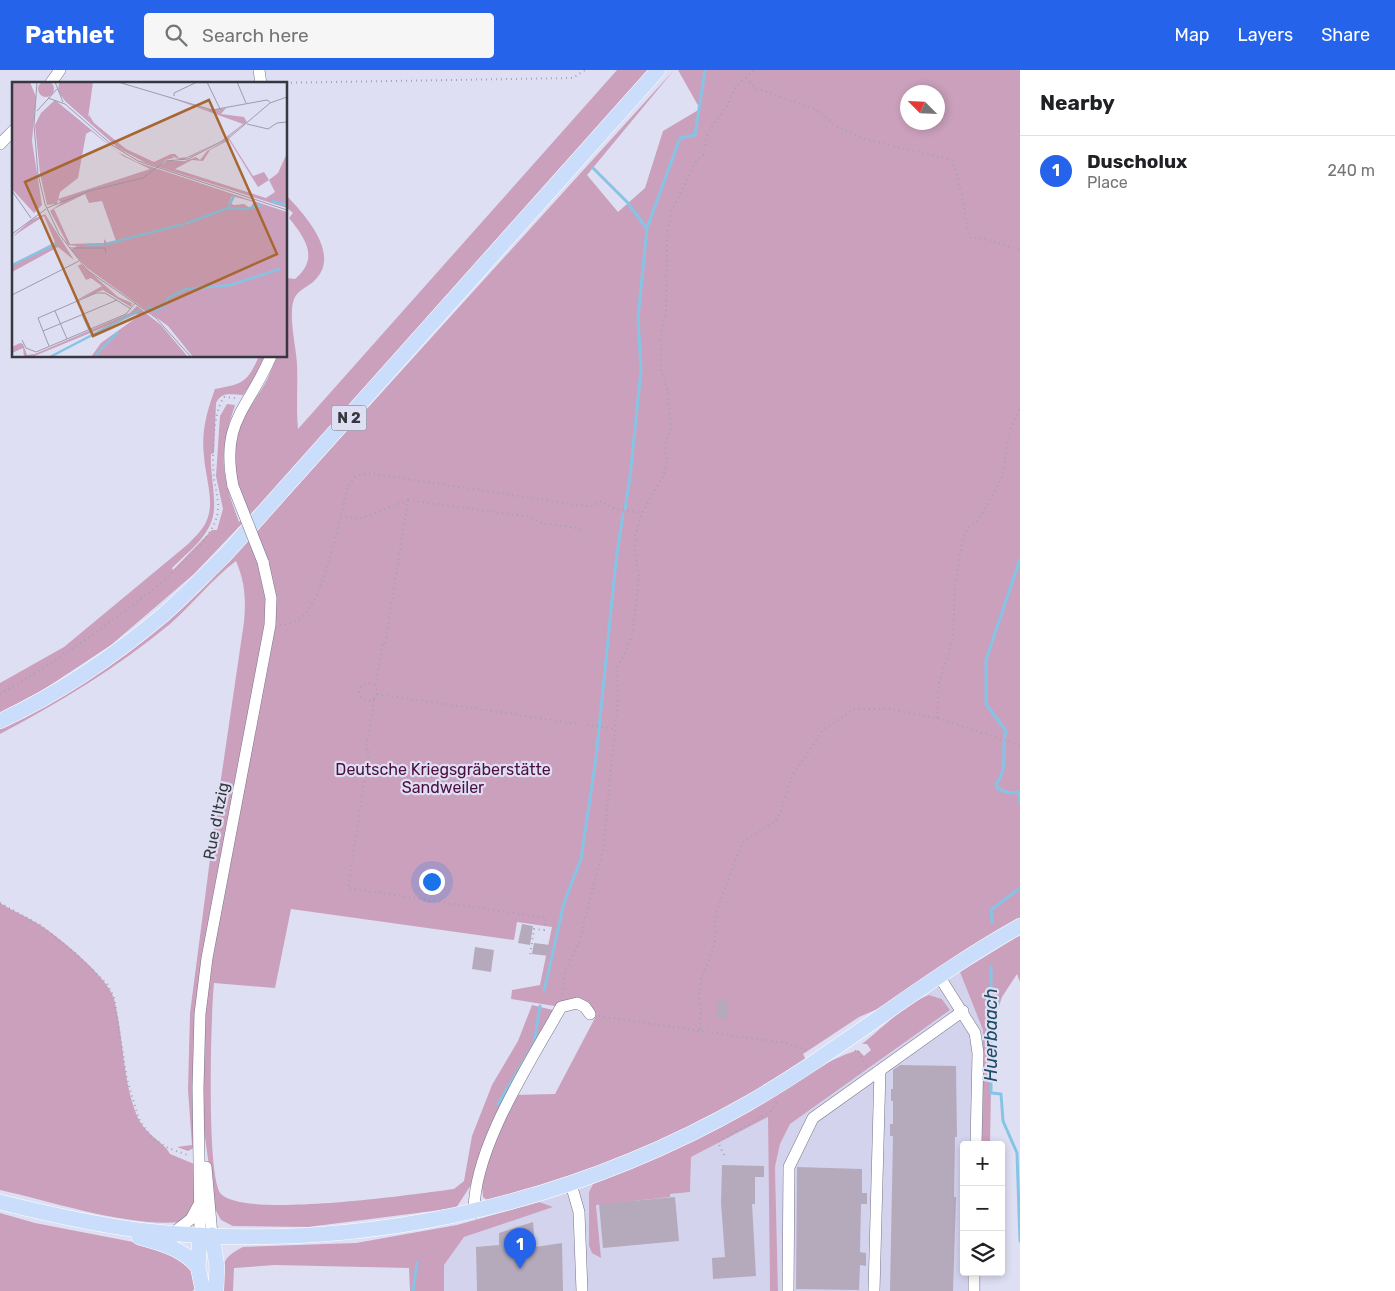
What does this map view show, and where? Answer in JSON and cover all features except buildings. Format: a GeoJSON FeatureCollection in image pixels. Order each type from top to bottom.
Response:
{"type":"FeatureCollection","features":[{"type":"Feature","properties":{"kind":"main road","name":"N 2"},"geometry":{"type":"LineString","coordinates":[[0,721],[57,689],[126,644],[164,614],[226,554],[658,70]]}},
{"type":"Feature","properties":{"kind":"main road"},"geometry":{"type":"LineString","coordinates":[[0,1202],[99,1224],[173,1234],[238,1236],[304,1235],[371,1230],[474,1212],[571,1184],[639,1158],[700,1130],[749,1103],[816,1061],[939,976],[1020,926]]}},
{"type":"Feature","properties":{"kind":"main road"},"geometry":{"type":"LineString","coordinates":[[99,1224],[175,1248],[190,1258],[198,1267]]}},
{"type":"Feature","properties":{"kind":"main road"},"geometry":{"type":"LineString","coordinates":[[206,1235],[217,1267]]}},
{"type":"Feature","properties":{"kind":"main road"},"geometry":{"type":"LineString","coordinates":[[203,1291],[198,1267],[206,1235]]}},
{"type":"Feature","properties":{"kind":"main road"},"geometry":{"type":"LineString","coordinates":[[216,1291],[217,1267],[221,1255],[238,1236]]}},
{"type":"Feature","properties":{"kind":"street"},"geometry":{"type":"LineString","coordinates":[[51,82],[60,70]]}},
{"type":"Feature","properties":{"kind":"street"},"geometry":{"type":"LineString","coordinates":[[61,82],[69,70]]}},
{"type":"Feature","properties":{"kind":"street"},"geometry":{"type":"LineString","coordinates":[[0,144],[12,131]]}},
{"type":"Feature","properties":{"kind":"street"},"geometry":{"type":"LineString","coordinates":[[247,400],[261,379],[271,358]]}},
{"type":"Feature","properties":{"kind":"street","name":"Rue d'Itzig"},"geometry":{"type":"LineString","coordinates":[[206,1235],[200,1199],[198,1088],[200,1014],[206,958],[270,625],[271,598],[263,562],[233,486],[228,461],[232,430],[247,400]]}},
{"type":"Feature","properties":{"kind":"street"},"geometry":{"type":"LineString","coordinates":[[939,976],[963,1011],[975,1033],[978,1054],[976,1141]]}},
{"type":"Feature","properties":{"kind":"street"},"geometry":{"type":"LineString","coordinates":[[474,1212],[474,1196],[484,1156],[512,1095],[561,1007],[577,1003],[585,1007],[590,1014]]}},
{"type":"Feature","properties":{"kind":"street"},"geometry":{"type":"LineString","coordinates":[[788,1291],[789,1168],[813,1118],[963,1011]]}},
{"type":"Feature","properties":{"kind":"street"},"geometry":{"type":"LineString","coordinates":[[874,1291],[877,1072]]}},
{"type":"Feature","properties":{"kind":"street","name":"Rue d'Itzig"},"geometry":{"type":"LineString","coordinates":[[198,1088],[206,1235]]}},
{"type":"Feature","properties":{"kind":"street"},"geometry":{"type":"LineString","coordinates":[[571,1184],[580,1212],[582,1291]]}},
{"type":"Feature","properties":{"kind":"street"},"geometry":{"type":"LineString","coordinates":[[173,1234],[191,1219],[197,1210],[200,1199]]}},
{"type":"Feature","properties":{"kind":"street"},"geometry":{"type":"LineString","coordinates":[[974,1276],[974,1291]]}},
{"type":"Feature","properties":{"kind":"path"},"geometry":{"type":"LineString","coordinates":[[288,83],[573,78],[585,70]]}},
{"type":"Feature","properties":{"kind":"path"},"geometry":{"type":"LineString","coordinates":[[561,1007],[565,971],[579,942],[603,849],[618,697],[616,668],[627,650],[633,632],[639,576],[634,553],[635,535],[642,513],[664,474],[667,463],[665,446],[671,428],[667,388],[660,370],[661,332],[668,292],[668,233],[672,211],[695,163],[703,156],[708,134],[728,105],[735,88],[754,70]]}},
{"type":"Feature","properties":{"kind":"path"},"geometry":{"type":"LineString","coordinates":[[746,78],[755,88],[816,108],[838,128],[865,139],[952,160],[961,191],[969,237],[985,238],[1020,250]]}},
{"type":"Feature","properties":{"kind":"path"},"geometry":{"type":"LineString","coordinates":[[0,694],[71,652],[117,618],[174,571],[212,530],[217,518],[219,505],[213,464],[214,435],[220,402],[224,397],[247,400]]}},
{"type":"Feature","properties":{"kind":"path"},"geometry":{"type":"LineString","coordinates":[[936,718],[939,684],[953,638],[955,584],[963,538],[968,528],[976,521],[993,495],[1002,477],[1009,434],[1020,408]]}},
{"type":"Feature","properties":{"kind":"path"},"geometry":{"type":"LineString","coordinates":[[270,625],[280,626],[299,619],[314,603],[324,578],[348,486],[356,476],[368,473],[590,507],[602,500],[612,508],[642,513]]}},
{"type":"Feature","properties":{"kind":"path"},"geometry":{"type":"LineString","coordinates":[[340,516],[359,519],[408,500],[530,518],[542,523],[583,529]]}},
{"type":"Feature","properties":{"kind":"path"},"geometry":{"type":"LineString","coordinates":[[408,500],[385,644],[383,643],[376,686],[377,694],[374,700],[366,748],[370,749],[348,888],[546,918],[544,930],[534,929],[530,956]]}},
{"type":"Feature","properties":{"kind":"path"},"geometry":{"type":"LineString","coordinates":[[374,700],[363,700],[358,691],[366,683],[376,686]]}},
{"type":"Feature","properties":{"kind":"path"},"geometry":{"type":"LineString","coordinates":[[377,694],[579,724]]}},
{"type":"Feature","properties":{"kind":"path"},"geometry":{"type":"LineString","coordinates":[[700,1032],[701,1012],[699,994],[701,980],[715,943],[715,915],[740,848],[746,839],[774,822],[780,814],[792,776],[823,730],[854,709],[890,708],[936,718],[1020,745]]}},
{"type":"Feature","properties":{"kind":"path"},"geometry":{"type":"LineString","coordinates":[[587,726],[615,729]]}},
{"type":"Feature","properties":{"kind":"path"},"geometry":{"type":"LineString","coordinates":[[0,903],[40,925],[75,953],[107,984],[114,998],[127,1079],[138,1119],[152,1138],[168,1148],[199,1158]]}},
{"type":"Feature","properties":{"kind":"path"},"geometry":{"type":"LineString","coordinates":[[590,1014],[700,1032],[786,1043],[811,1052],[816,1061]]}},
{"type":"Feature","properties":{"kind":"path"},"geometry":{"type":"LineString","coordinates":[[851,1053],[858,1050],[863,1056],[864,1065],[877,1072]]}},
{"type":"Feature","properties":{"kind":"path"},"geometry":{"type":"LineString","coordinates":[[724,1156],[718,1142],[773,1110],[780,1097]]}},
{"type":"Feature","properties":{"kind":"shaded area"},"geometry":{"type":"Polygon","coordinates":[[[957,964],[983,1030],[982,1141],[960,1141],[960,1276],[981,1276],[981,1291],[778,1291],[775,1167],[780,1144],[790,1124],[950,1010],[942,999],[929,995],[909,996],[957,964]]]}},
{"type":"Feature","properties":{"kind":"shaded area"},"geometry":{"type":"Polygon","coordinates":[[[768,1117],[770,1291],[444,1291],[443,1265],[464,1237],[552,1207],[526,1198],[596,1175],[589,1192],[601,1258],[596,1204],[669,1197],[670,1194],[690,1192],[691,1157],[768,1117]]]}},
{"type":"Feature","properties":{"kind":"green space"},"geometry":{"type":"Polygon","coordinates":[[[617,70],[651,70],[275,489],[194,574],[111,645],[43,690],[0,713],[0,683],[64,647],[187,545],[202,529],[207,521],[210,510],[209,487],[203,447],[204,430],[215,389],[232,386],[243,381],[251,372],[258,358],[265,358],[256,377],[243,395],[224,395],[216,403],[214,453],[211,454],[213,518],[199,542],[172,568],[173,570],[212,530],[217,530],[223,509],[216,476],[220,416],[227,404],[235,405],[224,451],[225,477],[239,522],[248,513],[235,469],[234,443],[241,423],[268,378],[276,358],[288,358],[288,278],[295,279],[303,271],[308,256],[305,241],[289,218],[293,213],[288,209],[288,197],[311,224],[318,236],[323,248],[324,260],[321,272],[313,282],[296,296],[292,311],[297,364],[298,429],[617,70]]]}},
{"type":"Feature","properties":{"kind":"green space","name":"Deutsche Kriegsgräberstätte Sandweiler"},"geometry":{"type":"Polygon","coordinates":[[[674,70],[587,175],[618,212],[645,188],[663,131],[700,109],[678,70],[1020,70],[1020,919],[880,1008],[859,1017],[803,1054],[806,1060],[715,1115],[650,1147],[569,1176],[488,1201],[483,1197],[482,1187],[477,1184],[484,1156],[513,1095],[555,1094],[596,1016],[577,1003],[561,1007],[511,999],[512,990],[540,985],[552,927],[517,922],[514,940],[291,909],[275,988],[214,983],[211,1093],[213,1158],[216,1182],[221,1194],[236,1201],[295,1205],[332,1203],[454,1189],[464,1181],[472,1136],[492,1085],[518,1041],[532,1005],[553,1010],[506,1098],[479,1158],[471,1185],[456,1208],[308,1227],[233,1226],[221,1220],[215,1209],[199,1094],[199,1145],[188,1151],[177,1147],[192,1145],[188,1090],[190,1013],[216,813],[244,622],[244,591],[236,561],[170,624],[130,655],[66,697],[0,734],[0,728],[62,696],[167,618],[238,551],[674,70]]]}},
{"type":"Feature","properties":{"kind":"green space"},"geometry":{"type":"Polygon","coordinates":[[[0,903],[40,925],[59,939],[103,980],[110,990],[117,1014],[129,1089],[141,1124],[170,1154],[199,1166],[195,1209],[181,1222],[160,1223],[114,1217],[0,1190],[0,903]]]}},
{"type":"Feature","properties":{"kind":"green space"},"geometry":{"type":"Polygon","coordinates":[[[1020,935],[1020,982],[1017,974],[1002,997],[992,1027],[990,1141],[982,1141],[983,1030],[960,972],[1020,935]]]}},
{"type":"Feature","properties":{"kind":"green space"},"geometry":{"type":"Polygon","coordinates":[[[929,995],[942,999],[950,1010],[790,1124],[780,1144],[775,1167],[778,1291],[770,1291],[768,1117],[691,1157],[690,1192],[670,1194],[670,1197],[596,1205],[601,1258],[592,1253],[589,1246],[589,1192],[593,1184],[712,1131],[824,1064],[858,1050],[864,1056],[871,1050],[867,1044],[862,1044],[902,1010],[929,995]]]}},
{"type":"Feature","properties":{"kind":"green space"},"geometry":{"type":"Polygon","coordinates":[[[539,1202],[553,1207],[464,1237],[444,1265],[444,1291],[410,1291],[409,1268],[275,1265],[234,1268],[233,1291],[223,1291],[224,1264],[230,1255],[243,1247],[356,1243],[457,1225],[539,1202]]]}},
{"type":"Feature","properties":{"kind":"green space"},"geometry":{"type":"Polygon","coordinates":[[[0,1213],[35,1223],[164,1248],[188,1263],[195,1275],[197,1288],[192,1291],[0,1291],[0,1213]]]}},
{"type":"Feature","properties":{"kind":"waterway"},"geometry":{"type":"LineString","coordinates":[[647,228],[680,138],[695,135],[705,70]]}},
{"type":"Feature","properties":{"kind":"waterway"},"geometry":{"type":"LineString","coordinates":[[593,168],[628,203],[647,229],[638,317],[641,370],[625,509]]}},
{"type":"Feature","properties":{"kind":"waterway"},"geometry":{"type":"LineString","coordinates":[[544,991],[564,903],[581,859],[596,758],[616,561],[623,514]]}},
{"type":"Feature","properties":{"kind":"waterway","name":"Huerbaach"},"geometry":{"type":"LineString","coordinates":[[1020,559],[986,660],[986,704],[1006,731],[1003,771],[996,784],[998,789],[1010,793],[1019,792],[1020,804]]}},
{"type":"Feature","properties":{"kind":"waterway","name":"Huerbaach"},"geometry":{"type":"LineString","coordinates":[[992,922],[991,910],[1020,888]]}},
{"type":"Feature","properties":{"kind":"waterway","name":"Huerbaach"},"geometry":{"type":"LineString","coordinates":[[991,967],[991,1093],[1001,1094],[1003,1121],[1017,1153],[1020,1241]]}},
{"type":"Feature","properties":{"kind":"waterway"},"geometry":{"type":"LineString","coordinates":[[498,1104],[534,1044],[540,1006]]}},
{"type":"Feature","properties":{"kind":"waterway"},"geometry":{"type":"LineString","coordinates":[[413,1291],[417,1263]]}},
{"type":"Feature","properties":{"kind":"place","name":"Duscholux"},"geometry":{"type":"Point","coordinates":[520,1269]}}]}
